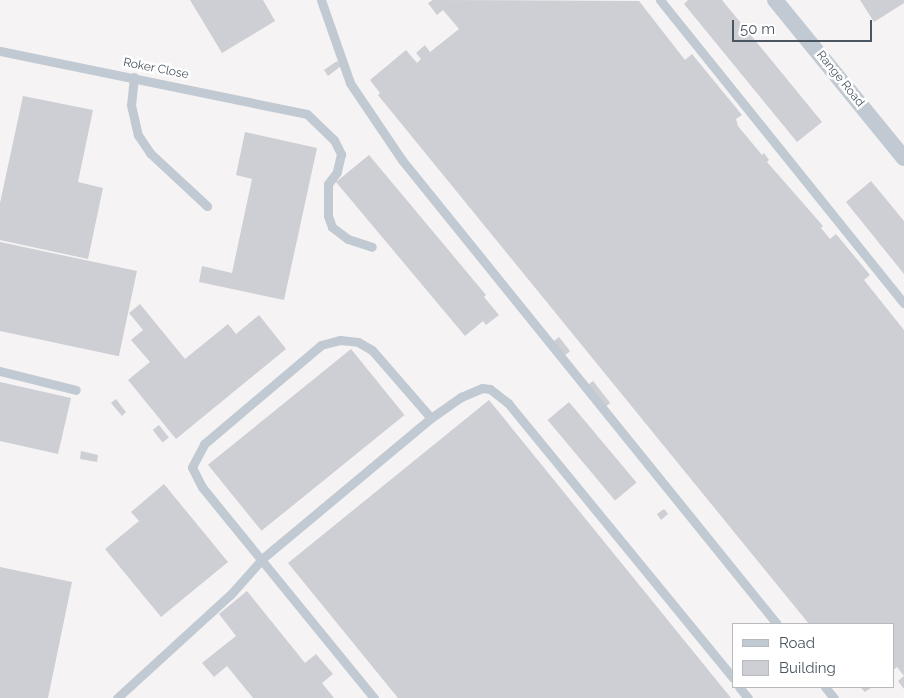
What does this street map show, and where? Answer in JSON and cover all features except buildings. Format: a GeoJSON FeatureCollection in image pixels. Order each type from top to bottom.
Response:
{"type":"FeatureCollection","features":[{"type":"Feature","properties":{"kind":"street","name":"Range Road"},"geometry":{"type":"LineString","coordinates":[[775,0],[904,158]]}},
{"type":"Feature","properties":{"kind":"lane"},"geometry":{"type":"LineString","coordinates":[[321,0],[350,83],[402,160],[776,623]]}},
{"type":"Feature","properties":{"kind":"lane"},"geometry":{"type":"LineString","coordinates":[[660,0],[904,303]]}},
{"type":"Feature","properties":{"kind":"lane","name":"Roker Close"},"geometry":{"type":"LineString","coordinates":[[0,51],[307,114],[334,140],[341,154],[337,172],[328,184],[328,216],[332,227],[348,239],[372,247]]}},
{"type":"Feature","properties":{"kind":"lane"},"geometry":{"type":"LineString","coordinates":[[134,77],[130,105],[138,135],[150,153],[207,206]]}},
{"type":"Feature","properties":{"kind":"lane"},"geometry":{"type":"LineString","coordinates":[[374,698],[263,558],[202,487],[192,467],[204,444],[321,345],[340,340],[358,342],[372,350],[431,418]]}},
{"type":"Feature","properties":{"kind":"lane"},"geometry":{"type":"LineString","coordinates":[[0,371],[76,390]]}},
{"type":"Feature","properties":{"kind":"lane"},"geometry":{"type":"LineString","coordinates":[[117,698],[231,594],[263,558],[431,418],[472,391],[490,389],[499,394],[660,586],[732,677]]}},
{"type":"Feature","properties":{"kind":"lane"},"geometry":{"type":"LineString","coordinates":[[740,688],[748,698]]}},
{"type":"Feature","properties":{"kind":"lane"},"geometry":{"type":"LineString","coordinates":[[826,688],[834,698]]}}]}
